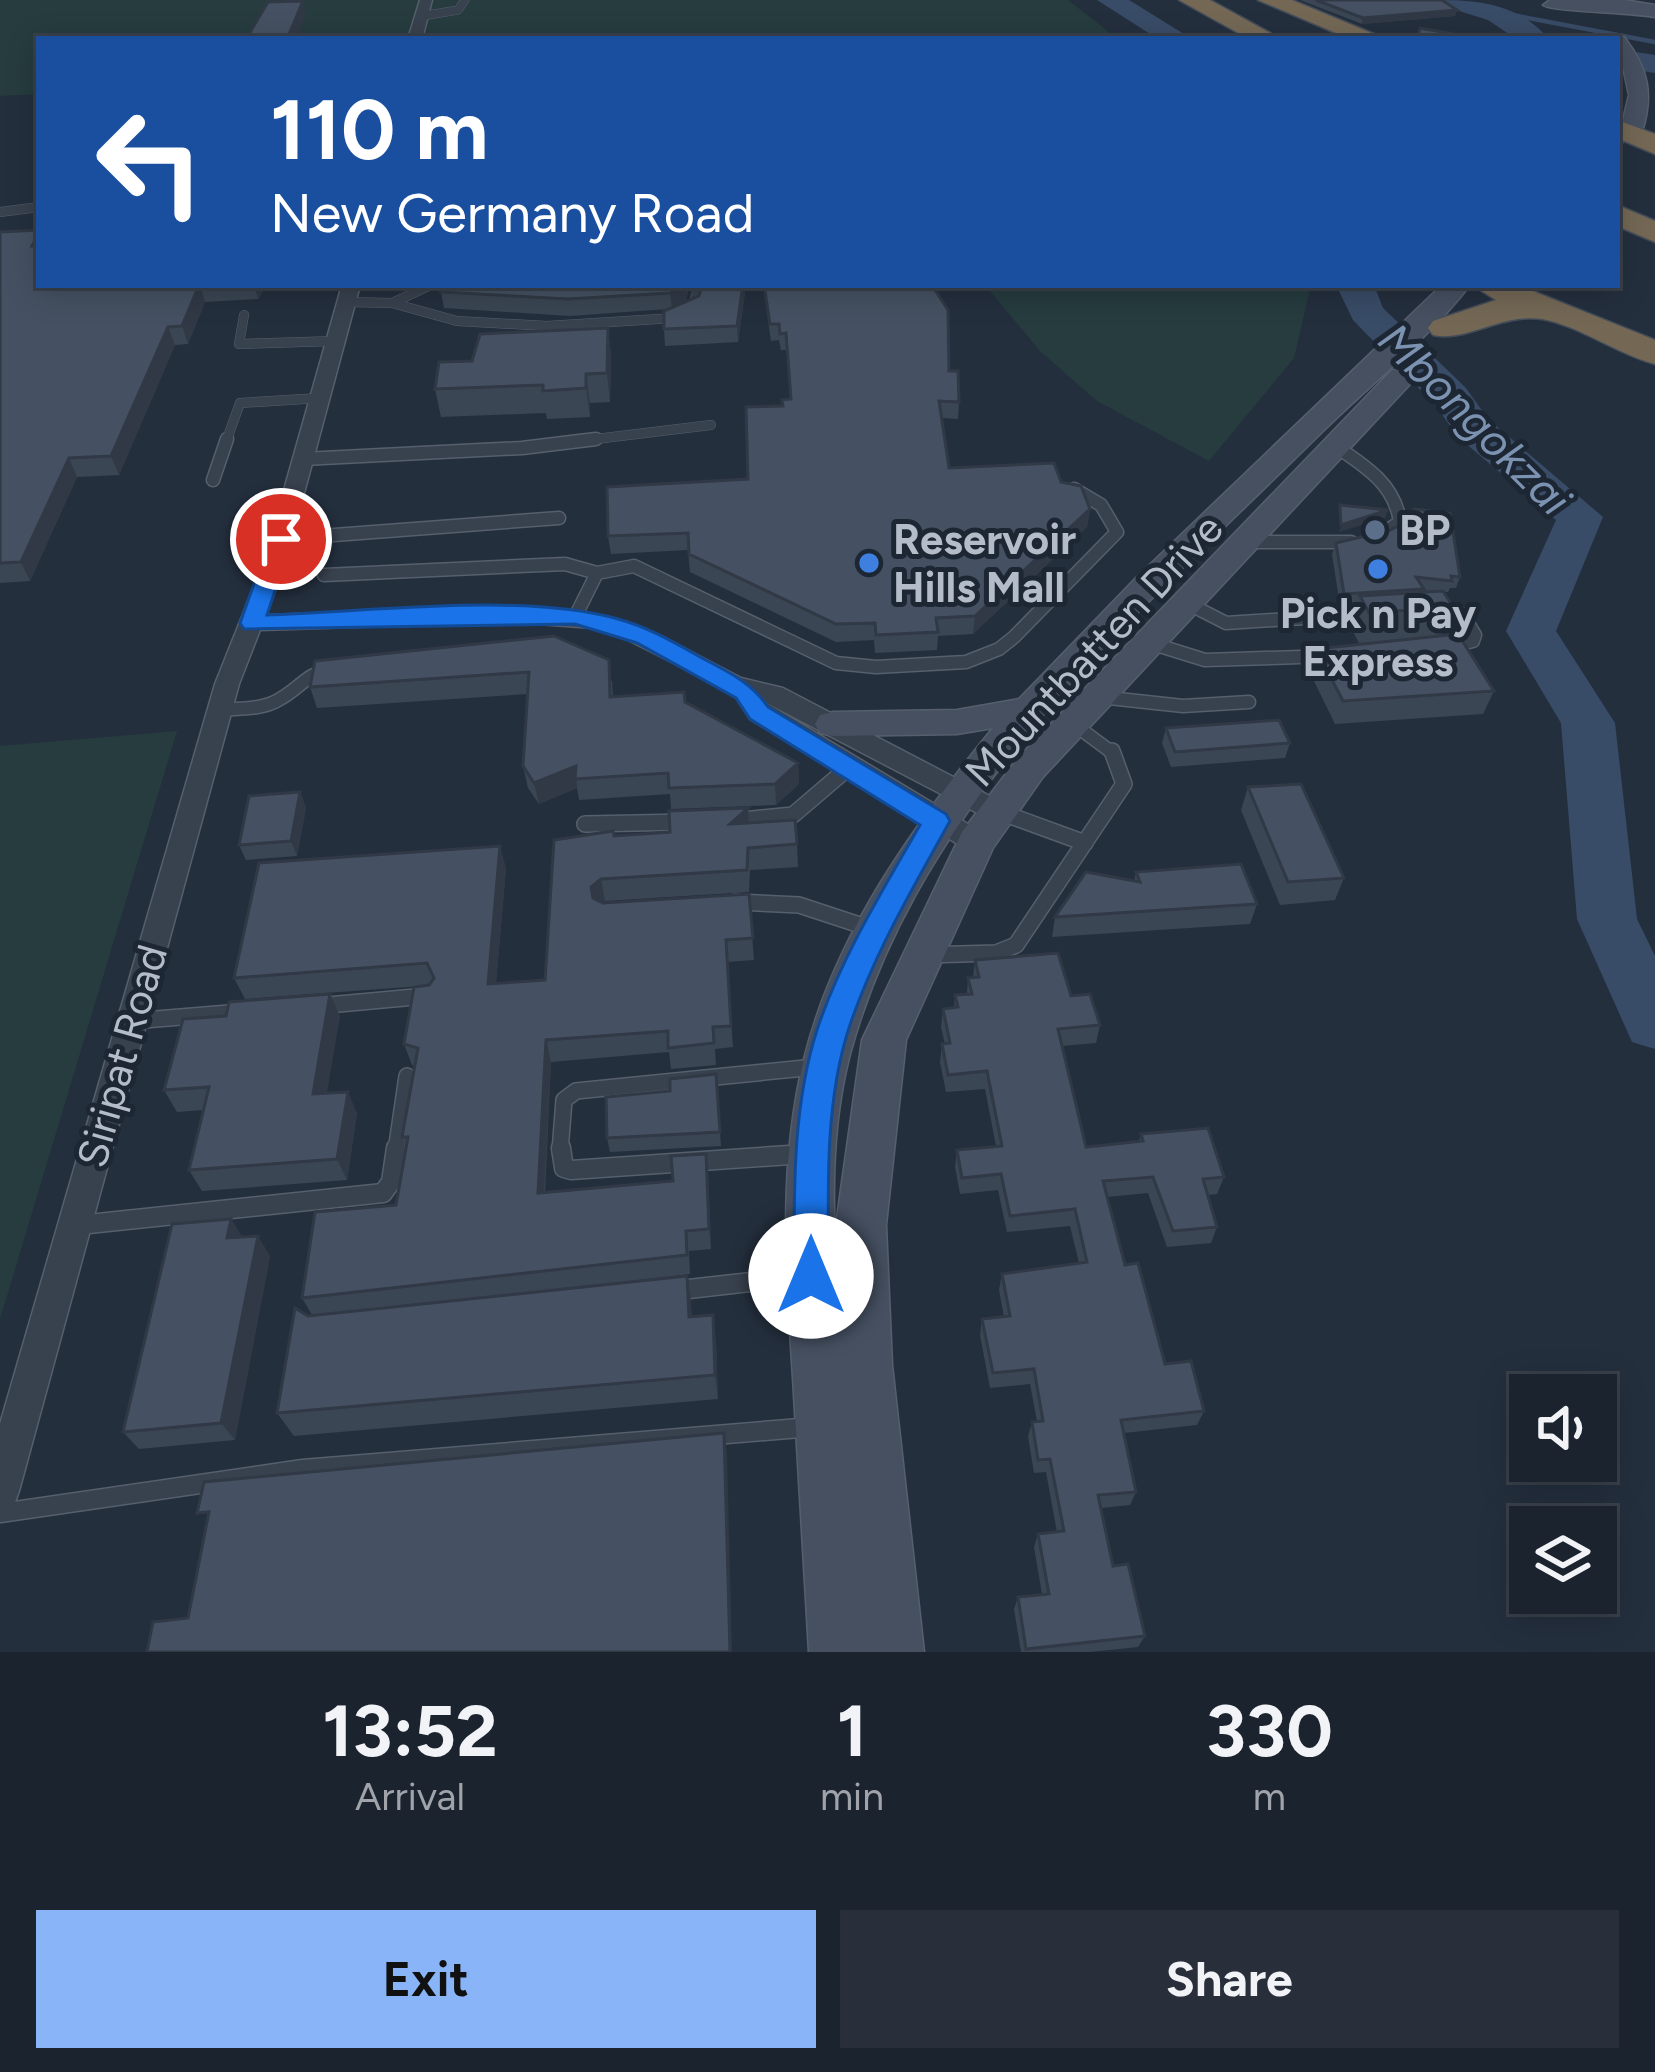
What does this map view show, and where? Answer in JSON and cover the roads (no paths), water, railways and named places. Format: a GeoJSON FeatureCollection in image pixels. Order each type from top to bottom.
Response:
{"type":"FeatureCollection","features":[{"type":"Feature","properties":{"kind":"highway"},"geometry":{"type":"LineString","coordinates":[[1165,0],[1229,36]]}},
{"type":"Feature","properties":{"kind":"highway"},"geometry":{"type":"LineString","coordinates":[[1191,0],[1262,36]]}},
{"type":"Feature","properties":{"kind":"highway"},"geometry":{"type":"LineString","coordinates":[[1237,0],[1311,36]]}},
{"type":"Feature","properties":{"kind":"highway"},"geometry":{"type":"LineString","coordinates":[[1270,0],[1365,36]]}},
{"type":"Feature","properties":{"kind":"highway"},"geometry":{"type":"LineString","coordinates":[[1632,199],[1655,233]]}},
{"type":"Feature","properties":{"kind":"highway"},"geometry":{"type":"LineString","coordinates":[[1497,288],[1655,353]]}},
{"type":"Feature","properties":{"kind":"highway"},"geometry":{"type":"LineString","coordinates":[[1439,324],[1493,310],[1549,310]]}},
{"type":"Feature","properties":{"kind":"main road"},"geometry":{"type":"LineString","coordinates":[[1582,17],[1634,6]]}},
{"type":"Feature","properties":{"kind":"main road"},"geometry":{"type":"LineString","coordinates":[[1620,54],[1637,71],[1642,99],[1630,136]]}},
{"type":"Feature","properties":{"kind":"main road","name":"Mountbatten Drive"},"geometry":{"type":"LineString","coordinates":[[1065,709],[1122,610],[1395,346],[1439,324],[1456,288]]}},
{"type":"Feature","properties":{"kind":"main road","name":"Mountbatten Drive"},"geometry":{"type":"LineString","coordinates":[[839,1652],[847,1424],[837,1273],[812,1153],[832,1031],[875,930],[967,817],[1065,709],[1189,604],[1399,379],[1439,324],[1476,288]]}},
{"type":"Feature","properties":{"kind":"main road"},"geometry":{"type":"LineString","coordinates":[[833,724],[957,722],[1065,709]]}},
{"type":"Feature","properties":{"kind":"main road","name":"Mountbatten Drive"},"geometry":{"type":"LineString","coordinates":[[837,1273],[869,1136],[884,1040],[920,955],[967,817]]}},
{"type":"Feature","properties":{"kind":"main road","name":"Mountbatten Drive"},"geometry":{"type":"LineString","coordinates":[[847,1424],[894,1652]]}},
{"type":"Feature","properties":{"kind":"street"},"geometry":{"type":"LineString","coordinates":[[417,36],[426,0]]}},
{"type":"Feature","properties":{"kind":"street","name":"Siripat Road"},"geometry":{"type":"LineString","coordinates":[[0,1491],[220,710],[281,539],[349,294]]}},
{"type":"Feature","properties":{"kind":"street"},"geometry":{"type":"LineString","coordinates":[[252,623],[522,614],[575,617],[646,638],[745,692],[775,694],[833,724],[967,817]]}},
{"type":"Feature","properties":{"kind":"street"},"geometry":{"type":"LineString","coordinates":[[745,692],[759,713],[848,768],[967,817]]}},
{"type":"Feature","properties":{"kind":"lane"},"geometry":{"type":"LineString","coordinates":[[422,16],[458,10],[465,0]]}},
{"type":"Feature","properties":{"kind":"lane"},"geometry":{"type":"LineString","coordinates":[[0,212],[36,206]]}},
{"type":"Feature","properties":{"kind":"lane"},"geometry":{"type":"LineString","coordinates":[[392,303],[424,288]]}},
{"type":"Feature","properties":{"kind":"lane"},"geometry":{"type":"LineString","coordinates":[[349,294],[457,321],[590,325],[674,318],[692,309],[698,288]]}},
{"type":"Feature","properties":{"kind":"lane"},"geometry":{"type":"LineString","coordinates":[[244,315],[239,344],[336,341]]}},
{"type":"Feature","properties":{"kind":"lane"},"geometry":{"type":"LineString","coordinates":[[213,480],[239,404],[320,398]]}},
{"type":"Feature","properties":{"kind":"lane"},"geometry":{"type":"LineString","coordinates":[[303,459],[523,448],[711,424]]}},
{"type":"Feature","properties":{"kind":"lane"},"geometry":{"type":"LineString","coordinates":[[1245,542],[1361,542],[1383,536],[1400,522],[1400,508],[1390,490],[1334,445]]}},
{"type":"Feature","properties":{"kind":"lane"},"geometry":{"type":"LineString","coordinates":[[324,574],[566,564],[598,573],[619,566],[642,569],[836,663],[876,667],[966,662],[999,649],[1013,637],[1117,532],[1111,515],[1096,498],[1074,489]]}},
{"type":"Feature","properties":{"kind":"lane"},"geometry":{"type":"LineString","coordinates":[[281,539],[560,518]]}},
{"type":"Feature","properties":{"kind":"lane"},"geometry":{"type":"LineString","coordinates":[[575,617],[598,573]]}},
{"type":"Feature","properties":{"kind":"lane"},"geometry":{"type":"LineString","coordinates":[[1189,604],[1226,623],[1383,614]]}},
{"type":"Feature","properties":{"kind":"lane"},"geometry":{"type":"LineString","coordinates":[[1428,610],[1462,614],[1475,635],[1473,641],[1461,645],[1429,649]]}},
{"type":"Feature","properties":{"kind":"lane"},"geometry":{"type":"LineString","coordinates":[[1147,642],[1205,660],[1344,656]]}},
{"type":"Feature","properties":{"kind":"lane"},"geometry":{"type":"LineString","coordinates":[[220,710],[275,704],[290,697],[307,674],[343,668]]}},
{"type":"Feature","properties":{"kind":"lane"},"geometry":{"type":"LineString","coordinates":[[1065,709],[1249,702]]}},
{"type":"Feature","properties":{"kind":"lane"},"geometry":{"type":"LineString","coordinates":[[920,955],[1008,950],[1112,806],[1124,773],[1112,749],[1065,709]]}},
{"type":"Feature","properties":{"kind":"lane"},"geometry":{"type":"LineString","coordinates":[[585,824],[784,818],[848,768]]}},
{"type":"Feature","properties":{"kind":"lane"},"geometry":{"type":"LineString","coordinates":[[967,817],[1085,843]]}},
{"type":"Feature","properties":{"kind":"lane"},"geometry":{"type":"LineString","coordinates":[[714,904],[782,902],[875,930]]}},
{"type":"Feature","properties":{"kind":"lane"},"geometry":{"type":"LineString","coordinates":[[294,1007],[430,996]]}},
{"type":"Feature","properties":{"kind":"lane"},"geometry":{"type":"LineString","coordinates":[[132,1021],[271,1010]]}},
{"type":"Feature","properties":{"kind":"lane"},"geometry":{"type":"LineString","coordinates":[[812,1153],[724,1163],[571,1170],[560,1158],[564,1100],[576,1091],[826,1066]]}},
{"type":"Feature","properties":{"kind":"lane"},"geometry":{"type":"LineString","coordinates":[[75,1225],[382,1193],[392,1182],[406,1076]]}},
{"type":"Feature","properties":{"kind":"lane"},"geometry":{"type":"LineString","coordinates":[[648,1293],[837,1273]]}},
{"type":"Feature","properties":{"kind":"lane"},"geometry":{"type":"LineString","coordinates":[[0,1513],[152,1486],[496,1449],[847,1424]]}},
{"type":"Feature","properties":{"kind":"waterway","name":"Mbongokzai"},"geometry":{"type":"LineString","coordinates":[[1110,0],[1173,36]]}},
{"type":"Feature","properties":{"kind":"waterway"},"geometry":{"type":"LineString","coordinates":[[1452,0],[1498,14],[1531,36]]}},
{"type":"Feature","properties":{"kind":"waterway"},"geometry":{"type":"LineString","coordinates":[[1491,11],[1655,42]]}},
{"type":"Feature","properties":{"kind":"waterway"},"geometry":{"type":"LineString","coordinates":[[1620,58],[1655,64]]}},
{"type":"Feature","properties":{"kind":"waterway","name":"Mbongokzai"},"geometry":{"type":"LineString","coordinates":[[1356,288],[1366,312],[1451,397],[1473,428],[1580,517],[1531,631],[1588,723],[1607,919],[1655,1023]]}},
{"type":"Feature","properties":{"kind":"place","name":"BP"},"geometry":{"type":"Point","coordinates":[1375,530]}},
{"type":"Feature","properties":{"kind":"place","name":"Reservoir Hills Mall"},"geometry":{"type":"Point","coordinates":[869,563]}},
{"type":"Feature","properties":{"kind":"place","name":"Pick n Pay Express"},"geometry":{"type":"Point","coordinates":[1378,569]}}]}
